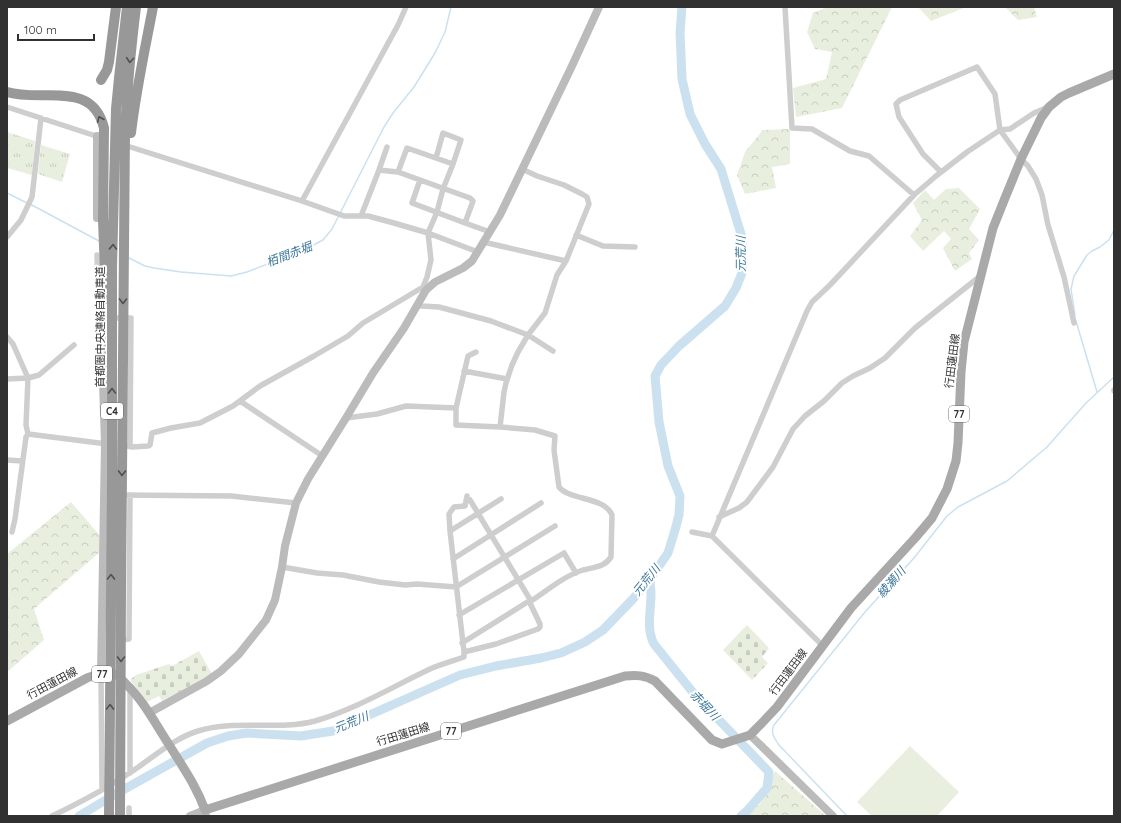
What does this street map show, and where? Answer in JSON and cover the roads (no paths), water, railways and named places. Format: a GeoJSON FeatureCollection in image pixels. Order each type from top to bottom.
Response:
{"type":"FeatureCollection","features":[{"type":"Feature","properties":{"kind":"highway"},"geometry":{"type":"LineString","coordinates":[[101,80],[107,70],[109,62],[116,7]]}},
{"type":"Feature","properties":{"kind":"highway","name":"首都圏中央連絡自動車道"},"geometry":{"type":"LineString","coordinates":[[109,816],[112,492],[112,267],[116,110],[127,7]]}},
{"type":"Feature","properties":{"kind":"highway","name":"首都圏中央連絡自動車道"},"geometry":{"type":"LineString","coordinates":[[120,816],[125,131],[136,7]]}},
{"type":"Feature","properties":{"kind":"highway"},"geometry":{"type":"LineString","coordinates":[[124,242],[129,155],[134,109],[153,7]]}},
{"type":"Feature","properties":{"kind":"highway"},"geometry":{"type":"LineString","coordinates":[[7,92],[25,95],[74,96],[89,103],[99,114],[102,120],[104,128],[102,189],[104,253],[112,367]]}},
{"type":"Feature","properties":{"kind":"main road","name":"行田蓮田線"},"geometry":{"type":"LineString","coordinates":[[206,813],[624,676],[647,676],[655,681],[712,740],[722,744],[748,735],[777,707],[851,608],[932,518],[948,489],[956,461],[964,342],[993,228],[1021,159],[1048,107],[1069,93],[1114,74]]}},
{"type":"Feature","properties":{"kind":"main road","name":"77"},"geometry":{"type":"LineString","coordinates":[[102,674],[108,673],[116,675],[130,688],[149,712],[184,767],[199,795],[206,813]]}},
{"type":"Feature","properties":{"kind":"main road","name":"行田蓮田線"},"geometry":{"type":"LineString","coordinates":[[7,721],[87,678],[102,674]]}},
{"type":"Feature","properties":{"kind":"street"},"geometry":{"type":"LineString","coordinates":[[302,201],[398,25],[406,7]]}},
{"type":"Feature","properties":{"kind":"street"},"geometry":{"type":"LineString","coordinates":[[28,434],[105,444],[148,446],[150,445],[152,433],[200,423],[233,406],[260,386],[348,336],[363,323],[435,282],[463,268],[472,261],[500,215],[599,7]]}},
{"type":"Feature","properties":{"kind":"street"},"geometry":{"type":"LineString","coordinates":[[785,7],[792,128],[812,129],[850,151],[869,156],[914,195]]}},
{"type":"Feature","properties":{"kind":"street"},"geometry":{"type":"LineString","coordinates":[[941,172],[923,154],[899,117],[896,104],[900,100],[977,67],[995,94],[1000,130],[1021,159],[1028,166],[1036,179],[1042,195],[1048,225],[1064,278],[1074,323]]}},
{"type":"Feature","properties":{"kind":"street"},"geometry":{"type":"LineString","coordinates":[[7,107],[98,137],[97,218]]}},
{"type":"Feature","properties":{"kind":"street"},"geometry":{"type":"LineString","coordinates":[[712,536],[812,302],[830,285],[914,195],[941,172],[967,152],[1000,130],[1010,129],[1034,113],[1048,107]]}},
{"type":"Feature","properties":{"kind":"street"},"geometry":{"type":"LineString","coordinates":[[7,237],[21,220],[32,197],[41,118]]}},
{"type":"Feature","properties":{"kind":"street"},"geometry":{"type":"LineString","coordinates":[[149,712],[207,681],[221,671],[239,654],[266,620],[276,600],[285,546],[296,504],[322,455],[373,373],[404,328],[424,289],[431,260],[428,233],[437,212],[443,188],[461,140],[443,134],[436,158]]}},
{"type":"Feature","properties":{"kind":"street"},"geometry":{"type":"LineString","coordinates":[[107,139],[302,201],[344,216],[368,216],[428,233],[478,252]]}},
{"type":"Feature","properties":{"kind":"street"},"geometry":{"type":"LineString","coordinates":[[361,216],[387,147]]}},
{"type":"Feature","properties":{"kind":"street"},"geometry":{"type":"LineString","coordinates":[[398,172],[407,148],[453,164]]}},
{"type":"Feature","properties":{"kind":"street"},"geometry":{"type":"LineString","coordinates":[[500,427],[504,392],[514,359],[528,335],[545,313],[557,275],[566,262],[589,204],[587,197],[564,185],[537,176],[522,169]]}},
{"type":"Feature","properties":{"kind":"street"},"geometry":{"type":"LineString","coordinates":[[379,170],[398,172],[470,198],[473,202],[466,223]]}},
{"type":"Feature","properties":{"kind":"street"},"geometry":{"type":"LineString","coordinates":[[420,180],[412,203],[490,232]]}},
{"type":"Feature","properties":{"kind":"street"},"geometry":{"type":"LineString","coordinates":[[576,235],[603,246],[635,247]]}},
{"type":"Feature","properties":{"kind":"street"},"geometry":{"type":"LineString","coordinates":[[483,242],[566,262]]}},
{"type":"Feature","properties":{"kind":"street"},"geometry":{"type":"LineString","coordinates":[[97,255],[100,315],[101,318],[103,318]]}},
{"type":"Feature","properties":{"kind":"street"},"geometry":{"type":"LineString","coordinates":[[719,517],[739,508],[747,502],[774,467],[793,428],[806,416],[842,383],[885,358],[915,328],[981,276]]}},
{"type":"Feature","properties":{"kind":"street"},"geometry":{"type":"LineString","coordinates":[[417,305],[439,307],[491,321],[528,335],[552,350]]}},
{"type":"Feature","properties":{"kind":"street"},"geometry":{"type":"LineString","coordinates":[[102,789],[102,641],[105,444],[101,328],[101,321],[103,318]]}},
{"type":"Feature","properties":{"kind":"street"},"geometry":{"type":"LineString","coordinates":[[103,318],[132,318],[130,446]]}},
{"type":"Feature","properties":{"kind":"street"},"geometry":{"type":"LineString","coordinates":[[7,337],[13,344],[28,378],[26,425],[28,434],[26,437],[22,461],[12,532]]}},
{"type":"Feature","properties":{"kind":"street"},"geometry":{"type":"LineString","coordinates":[[7,379],[28,378],[38,375],[74,345]]}},
{"type":"Feature","properties":{"kind":"street"},"geometry":{"type":"LineString","coordinates":[[462,643],[564,579],[604,564],[611,557],[612,515],[609,509],[604,505],[569,494],[559,487],[554,450],[556,437],[554,435],[535,430],[456,425],[456,408],[468,356],[476,352]]}},
{"type":"Feature","properties":{"kind":"street"},"geometry":{"type":"LineString","coordinates":[[464,371],[507,379]]}},
{"type":"Feature","properties":{"kind":"street"},"geometry":{"type":"LineString","coordinates":[[240,401],[322,455]]}},
{"type":"Feature","properties":{"kind":"street"},"geometry":{"type":"LineString","coordinates":[[346,418],[377,414],[406,406],[456,408]]}},
{"type":"Feature","properties":{"kind":"street"},"geometry":{"type":"LineString","coordinates":[[7,460],[22,461]]}},
{"type":"Feature","properties":{"kind":"street"},"geometry":{"type":"LineString","coordinates":[[104,495],[231,496],[296,504]]}},
{"type":"Feature","properties":{"kind":"street"},"geometry":{"type":"LineString","coordinates":[[102,641],[129,639],[130,495]]}},
{"type":"Feature","properties":{"kind":"street"},"geometry":{"type":"LineString","coordinates":[[52,816],[130,773],[170,746],[198,731],[221,726],[296,724],[313,721],[333,715],[369,700],[432,668],[464,657],[449,514],[454,507],[465,506],[469,498],[519,580],[530,601],[540,627],[496,644],[464,652]]}},
{"type":"Feature","properties":{"kind":"street"},"geometry":{"type":"LineString","coordinates":[[450,531],[501,499]]}},
{"type":"Feature","properties":{"kind":"street"},"geometry":{"type":"LineString","coordinates":[[453,559],[541,503]]}},
{"type":"Feature","properties":{"kind":"street"},"geometry":{"type":"LineString","coordinates":[[282,567],[317,573],[343,574],[379,582],[405,585],[417,584],[456,587],[555,526]]}},
{"type":"Feature","properties":{"kind":"street"},"geometry":{"type":"LineString","coordinates":[[692,532],[712,536],[823,646]]}},
{"type":"Feature","properties":{"kind":"street"},"geometry":{"type":"LineString","coordinates":[[459,615],[564,553],[576,574]]}},
{"type":"Feature","properties":{"kind":"street"},"geometry":{"type":"LineString","coordinates":[[130,688],[130,773]]}},
{"type":"Feature","properties":{"kind":"street"},"geometry":{"type":"LineString","coordinates":[[748,735],[833,816]]}},
{"type":"Feature","properties":{"kind":"street"},"geometry":{"type":"LineString","coordinates":[[129,808],[129,816]]}},
{"type":"Feature","properties":{"kind":"street"},"geometry":{"type":"LineString","coordinates":[[190,816],[206,813]]}},
{"type":"Feature","properties":{"kind":"waterway","name":"栢間赤堀"},"geometry":{"type":"LineString","coordinates":[[127,257],[145,266],[154,268],[231,276],[247,272],[304,250],[323,240],[332,229],[384,127],[414,87],[435,53],[445,32],[451,7]]}},
{"type":"Feature","properties":{"kind":"waterway","name":"赤堀川"},"geometry":{"type":"LineString","coordinates":[[79,816],[207,743],[228,736],[247,733],[301,736],[333,731],[460,675],[561,653],[585,642],[603,630],[650,579],[668,553],[679,515],[680,496],[668,466],[659,422],[655,376],[661,365],[679,346],[725,306],[736,288],[742,273],[743,250],[741,234],[721,169],[705,144],[690,114],[682,79],[680,33],[682,7]]}},
{"type":"Feature","properties":{"kind":"waterway","name":"栢間赤堀"},"geometry":{"type":"LineString","coordinates":[[7,193],[27,203]]}},
{"type":"Feature","properties":{"kind":"waterway","name":"栢間赤堀"},"geometry":{"type":"LineString","coordinates":[[30,204],[99,241]]}},
{"type":"Feature","properties":{"kind":"waterway"},"geometry":{"type":"LineString","coordinates":[[1075,315],[1071,289],[1074,276],[1087,255],[1109,240],[1114,230]]}},
{"type":"Feature","properties":{"kind":"waterway"},"geometry":{"type":"LineString","coordinates":[[1076,321],[1097,392]]}},
{"type":"Feature","properties":{"kind":"waterway","name":"綾瀬川"},"geometry":{"type":"LineString","coordinates":[[847,816],[779,745],[773,733],[774,725],[865,612],[914,558],[947,516],[958,507],[1007,481],[1047,447],[1086,403],[1114,377]]}},
{"type":"Feature","properties":{"kind":"waterway","name":"赤堀川"},"geometry":{"type":"LineString","coordinates":[[650,579],[650,632],[654,644],[695,695],[769,772],[767,788],[741,816]]}},
{"type":"Feature","properties":{"kind":"water label","name":"元荒川"},"geometry":{"type":"Point","coordinates":[740,254]}},
{"type":"Feature","properties":{"kind":"water label","name":"元荒川"},"geometry":{"type":"Point","coordinates":[646,580]}},
{"type":"Feature","properties":{"kind":"water label","name":"元荒川"},"geometry":{"type":"Point","coordinates":[351,722]}}]}
